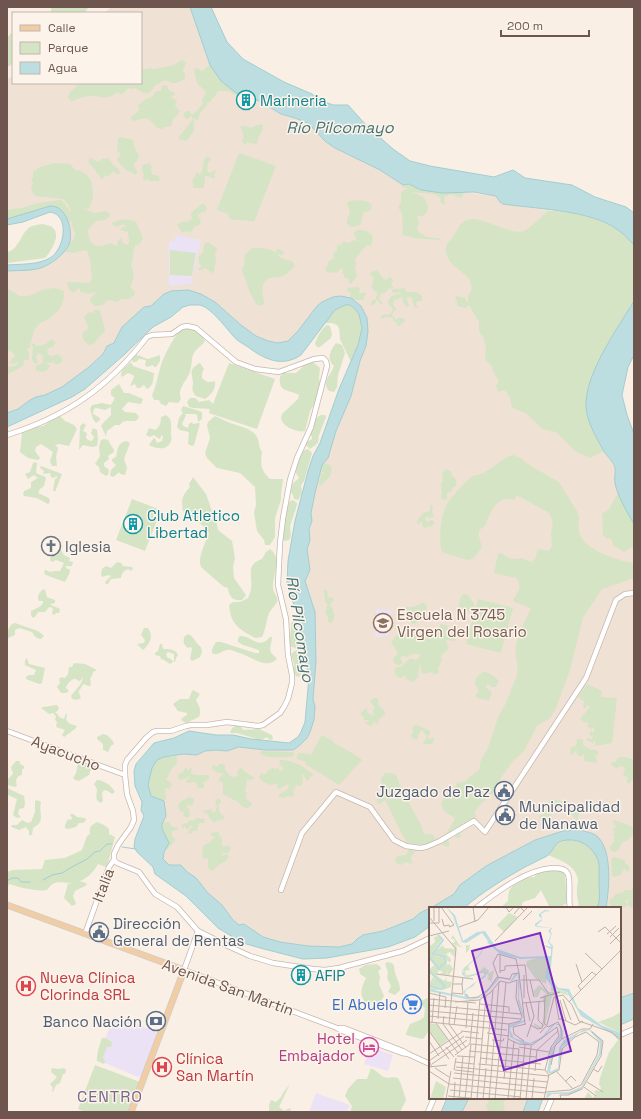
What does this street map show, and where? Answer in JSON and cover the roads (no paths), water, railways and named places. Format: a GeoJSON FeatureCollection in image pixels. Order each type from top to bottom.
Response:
{"type":"FeatureCollection","features":[{"type":"Feature","properties":{"kind":"main road","name":"Avenida San Martín"},"geometry":{"type":"LineString","coordinates":[[7,904],[184,970]]}},
{"type":"Feature","properties":{"kind":"main road"},"geometry":{"type":"LineString","coordinates":[[131,1112],[184,970]]}},
{"type":"Feature","properties":{"kind":"street"},"geometry":{"type":"LineString","coordinates":[[7,435],[41,424],[65,412],[105,382],[124,364],[147,337],[152,335],[172,334],[182,327],[191,326],[196,328],[236,362],[255,369],[279,372],[314,359],[323,358],[326,361],[327,366],[311,426],[297,458],[290,480],[283,518],[278,585],[286,619],[288,655],[292,675],[290,692],[284,708],[280,713],[263,725],[258,726],[220,722],[207,725],[186,726],[171,731],[153,732],[128,760],[124,770],[124,775]]}},
{"type":"Feature","properties":{"kind":"street"},"geometry":{"type":"LineString","coordinates":[[281,890],[302,834],[336,792],[370,807],[394,840],[406,846],[420,848],[426,847],[440,841],[474,821],[485,832],[586,678],[612,606],[616,600],[625,594],[634,593]]}},
{"type":"Feature","properties":{"kind":"street","name":"Ayacucho"},"geometry":{"type":"LineString","coordinates":[[7,731],[124,775]]}},
{"type":"Feature","properties":{"kind":"street","name":"Italia"},"geometry":{"type":"LineString","coordinates":[[85,934],[109,868],[114,860],[114,854],[134,820],[133,811],[128,800],[124,775]]}},
{"type":"Feature","properties":{"kind":"street"},"geometry":{"type":"LineString","coordinates":[[114,860],[140,872],[155,894],[177,907],[198,930],[250,956],[272,963],[325,970],[339,968],[403,951],[429,938]]}},
{"type":"Feature","properties":{"kind":"street"},"geometry":{"type":"LineString","coordinates":[[477,907],[525,875],[535,871],[556,868],[563,869],[568,873],[570,907]]}},
{"type":"Feature","properties":{"kind":"street"},"geometry":{"type":"LineString","coordinates":[[184,970],[198,930]]}},
{"type":"Feature","properties":{"kind":"street","name":"Avenida San Martín"},"geometry":{"type":"LineString","coordinates":[[184,970],[337,1028],[344,1028],[373,1039],[429,1064]]}},
{"type":"Feature","properties":{"kind":"street"},"geometry":{"type":"LineString","coordinates":[[621,1034],[634,1028]]}},
{"type":"Feature","properties":{"kind":"street"},"geometry":{"type":"LineString","coordinates":[[428,1112],[434,1099]]}},
{"type":"Feature","properties":{"kind":"street"},"geometry":{"type":"LineString","coordinates":[[546,1112],[552,1099]]}},
{"type":"Feature","properties":{"kind":"water","name":"Río Pilcomayo"},"geometry":{"type":"Polygon","coordinates":[[[190,7],[211,7],[227,42],[243,59],[284,82],[312,94],[322,101],[333,105],[348,105],[366,125],[393,149],[410,161],[494,177],[513,170],[525,178],[572,185],[595,197],[626,207],[634,213],[634,245],[624,235],[607,223],[579,214],[503,204],[496,196],[474,192],[442,193],[421,190],[409,184],[403,185],[380,170],[335,148],[326,142],[308,123],[281,114],[248,96],[241,96],[221,81],[210,65],[190,7]]]}},
{"type":"Feature","properties":{"kind":"water"},"geometry":{"type":"Polygon","coordinates":[[[50,206],[60,209],[66,217],[71,236],[69,245],[58,258],[45,267],[29,270],[7,271],[7,265],[29,264],[50,258],[59,248],[62,241],[63,226],[61,219],[57,215],[50,212],[23,222],[7,225],[7,219],[50,206]]]}},
{"type":"Feature","properties":{"kind":"water"},"geometry":{"type":"Polygon","coordinates":[[[188,290],[201,294],[215,302],[256,336],[268,341],[278,343],[288,341],[298,331],[317,306],[333,297],[341,296],[351,298],[361,306],[367,318],[368,331],[366,346],[360,361],[351,396],[336,431],[328,458],[322,465],[311,513],[312,521],[309,529],[310,540],[307,549],[310,570],[305,581],[315,612],[316,661],[313,699],[315,707],[314,720],[310,732],[307,738],[293,750],[265,750],[239,747],[227,751],[205,751],[197,755],[183,754],[164,757],[157,760],[152,768],[148,785],[151,796],[164,801],[166,816],[162,824],[162,829],[169,843],[164,852],[163,859],[169,865],[181,865],[186,871],[196,878],[208,893],[222,905],[233,920],[239,925],[244,924],[263,937],[280,942],[308,946],[339,947],[352,944],[363,935],[383,931],[413,919],[429,908],[429,927],[415,937],[388,947],[327,958],[303,959],[243,943],[218,928],[186,896],[155,874],[153,867],[137,852],[134,847],[135,839],[144,816],[141,810],[142,802],[135,786],[134,771],[136,764],[154,743],[174,738],[189,731],[216,735],[233,735],[251,739],[289,743],[298,737],[301,732],[305,722],[309,677],[297,614],[287,584],[288,561],[295,521],[308,471],[313,456],[320,443],[339,389],[358,345],[362,328],[359,314],[350,305],[345,305],[335,310],[301,355],[287,361],[280,361],[260,355],[238,341],[205,307],[200,305],[190,305],[183,307],[171,317],[153,327],[85,389],[72,397],[7,427],[7,413],[18,409],[36,397],[45,395],[62,387],[89,367],[103,354],[107,346],[114,343],[122,327],[144,307],[151,306],[164,294],[171,291],[188,290]]]}},
{"type":"Feature","properties":{"kind":"water"},"geometry":{"type":"Polygon","coordinates":[[[634,301],[634,355],[628,367],[622,395],[634,434],[634,524],[616,488],[614,466],[594,434],[590,424],[587,414],[586,401],[594,371],[610,340],[634,301]]]}},
{"type":"Feature","properties":{"kind":"water"},"geometry":{"type":"Polygon","coordinates":[[[579,830],[591,833],[597,836],[602,843],[606,851],[609,870],[606,907],[597,907],[599,898],[599,868],[596,855],[582,842],[567,840],[559,842],[550,854],[501,881],[465,907],[433,907],[454,894],[460,885],[486,866],[535,840],[563,831],[579,830]]]}},
{"type":"Feature","properties":{"kind":"water"},"geometry":{"type":"Polygon","coordinates":[[[634,993],[634,1019],[621,1025],[621,998],[634,993]]]}},
{"type":"Feature","properties":{"kind":"water"},"geometry":{"type":"Polygon","coordinates":[[[447,1099],[468,1099],[462,1112],[441,1112],[447,1099]]]}},
{"type":"Feature","properties":{"kind":"water"},"geometry":{"type":"Polygon","coordinates":[[[528,1099],[543,1099],[538,1112],[523,1112],[528,1099]]]}},
{"type":"Feature","properties":{"kind":"waterway"},"geometry":{"type":"LineString","coordinates":[[43,880],[52,875],[62,873],[87,859],[95,852],[100,851],[107,844],[112,844]]}},
{"type":"Feature","properties":{"kind":"waterway"},"geometry":{"type":"LineString","coordinates":[[122,847],[136,849]]}},
{"type":"Feature","properties":{"kind":"waterway"},"geometry":{"type":"LineString","coordinates":[[7,881],[12,878],[18,878],[21,882],[30,882]]}},
{"type":"Feature","properties":{"kind":"place","name":"Marineria"},"geometry":{"type":"Point","coordinates":[246,100]}},
{"type":"Feature","properties":{"kind":"place","name":"Club Atletico Libertad"},"geometry":{"type":"Point","coordinates":[133,524]}},
{"type":"Feature","properties":{"kind":"place","name":"Iglesia"},"geometry":{"type":"Point","coordinates":[51,546]}},
{"type":"Feature","properties":{"kind":"place","name":"Escuela N 3745 Virgen del Rosario"},"geometry":{"type":"Point","coordinates":[383,623]}},
{"type":"Feature","properties":{"kind":"place","name":"Juzgado de Paz"},"geometry":{"type":"Point","coordinates":[504,791]}},
{"type":"Feature","properties":{"kind":"place","name":"Municipalidad de Nanawa"},"geometry":{"type":"Point","coordinates":[505,815]}},
{"type":"Feature","properties":{"kind":"place","name":"Dirección General de Rentas"},"geometry":{"type":"Point","coordinates":[99,932]}},
{"type":"Feature","properties":{"kind":"place","name":"AFIP"},"geometry":{"type":"Point","coordinates":[301,975]}},
{"type":"Feature","properties":{"kind":"place","name":"Nueva Clínica Clorinda SRL"},"geometry":{"type":"Point","coordinates":[26,986]}},
{"type":"Feature","properties":{"kind":"place","name":"El Abuelo"},"geometry":{"type":"Point","coordinates":[412,1004]}},
{"type":"Feature","properties":{"kind":"place","name":"Banco Nación"},"geometry":{"type":"Point","coordinates":[156,1021]}},
{"type":"Feature","properties":{"kind":"place","name":"Hotel Embajador"},"geometry":{"type":"Point","coordinates":[369,1047]}},
{"type":"Feature","properties":{"kind":"place","name":"Clínica San Martín"},"geometry":{"type":"Point","coordinates":[162,1067]}},
{"type":"Feature","properties":{"kind":"district","name":"CENTRO"},"geometry":{"type":"Point","coordinates":[110,1096]}}]}
